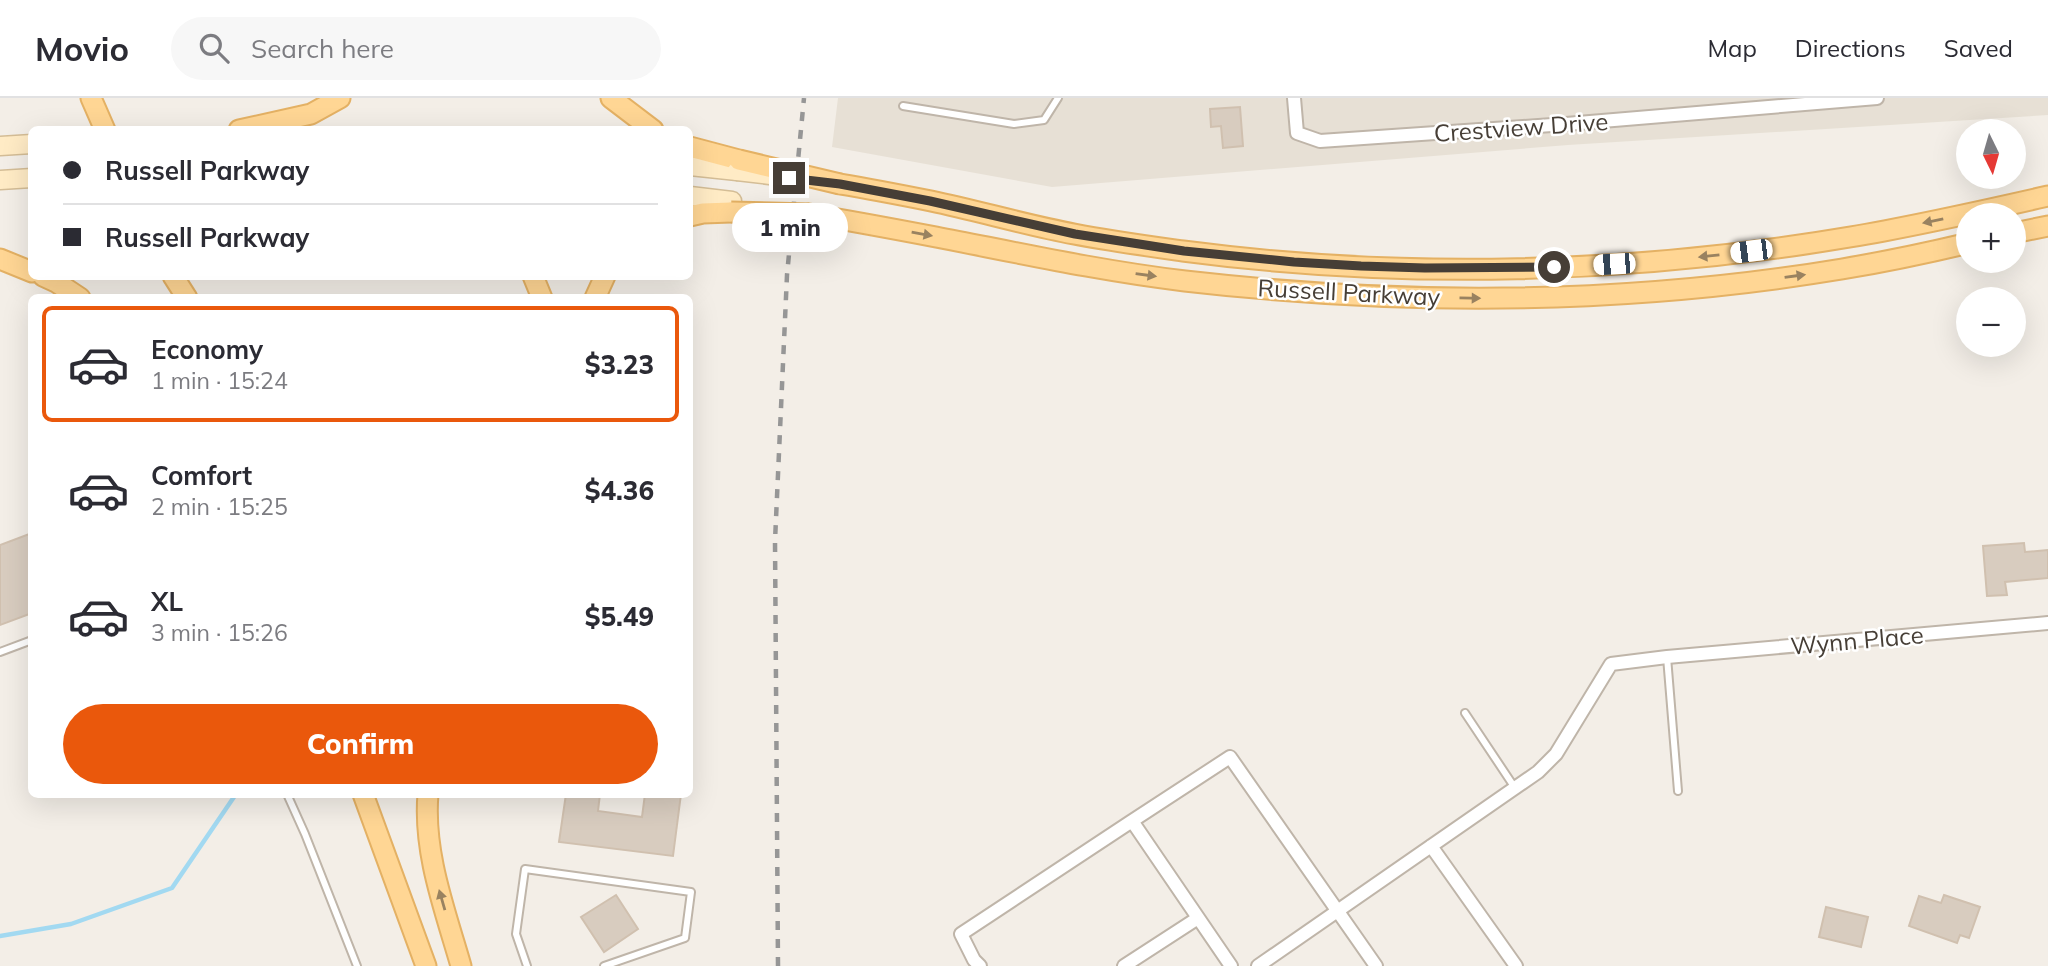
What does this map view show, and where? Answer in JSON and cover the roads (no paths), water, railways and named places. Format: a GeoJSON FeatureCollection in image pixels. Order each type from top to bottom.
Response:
{"type":"FeatureCollection","features":[{"type":"Feature","properties":{"kind":"main road"},"geometry":{"type":"LineString","coordinates":[[91,98],[103,126]]}},
{"type":"Feature","properties":{"kind":"main road"},"geometry":{"type":"LineString","coordinates":[[257,126],[311,114],[340,98]]}},
{"type":"Feature","properties":{"kind":"main road"},"geometry":{"type":"LineString","coordinates":[[611,98],[648,126]]}},
{"type":"Feature","properties":{"kind":"main road","name":"Russell Parkway"},"geometry":{"type":"LineString","coordinates":[[693,148],[738,166],[930,201],[1075,234],[1184,251],[1294,262],[1425,268],[1554,267],[1717,256],[1886,231],[2048,196]]}},
{"type":"Feature","properties":{"kind":"main road","name":"Russell Parkway"},"geometry":{"type":"LineString","coordinates":[[693,215],[732,207],[808,214],[1038,258],[1184,281],[1326,294],[1455,298],[1589,296],[1727,285],[1845,269],[1956,246]]}},
{"type":"Feature","properties":{"kind":"main road"},"geometry":{"type":"LineString","coordinates":[[2026,231],[2048,226]]}},
{"type":"Feature","properties":{"kind":"main road"},"geometry":{"type":"LineString","coordinates":[[0,259],[28,270]]}},
{"type":"Feature","properties":{"kind":"main road"},"geometry":{"type":"LineString","coordinates":[[52,280],[74,294]]}},
{"type":"Feature","properties":{"kind":"main road"},"geometry":{"type":"LineString","coordinates":[[364,798],[426,966]]}},
{"type":"Feature","properties":{"kind":"main road"},"geometry":{"type":"LineString","coordinates":[[428,798],[427,823],[432,862],[461,966]]}},
{"type":"Feature","properties":{"kind":"street","name":"Crestview Drive"},"geometry":{"type":"LineString","coordinates":[[1294,98],[1297,133],[1320,142],[1877,98]]}},
{"type":"Feature","properties":{"kind":"street"},"geometry":{"type":"LineString","coordinates":[[5,146],[28,144]]}},
{"type":"Feature","properties":{"kind":"street"},"geometry":{"type":"LineString","coordinates":[[693,166],[738,166]]}},
{"type":"Feature","properties":{"kind":"street"},"geometry":{"type":"LineString","coordinates":[[0,180],[28,178]]}},
{"type":"Feature","properties":{"kind":"street"},"geometry":{"type":"LineString","coordinates":[[693,197],[732,207]]}},
{"type":"Feature","properties":{"kind":"street","name":"Wynn Place"},"geometry":{"type":"LineString","coordinates":[[1515,788],[1538,772],[1556,754],[1611,664],[2048,623]]}},
{"type":"Feature","properties":{"kind":"street"},"geometry":{"type":"LineString","coordinates":[[980,966],[961,934],[1230,757],[1376,966]]}},
{"type":"Feature","properties":{"kind":"street"},"geometry":{"type":"LineString","coordinates":[[1258,966],[1515,788]]}},
{"type":"Feature","properties":{"kind":"street"},"geometry":{"type":"LineString","coordinates":[[1132,821],[1231,966]]}},
{"type":"Feature","properties":{"kind":"street"},"geometry":{"type":"LineString","coordinates":[[1431,846],[1516,966]]}},
{"type":"Feature","properties":{"kind":"street"},"geometry":{"type":"LineString","coordinates":[[1124,966],[1198,918]]}},
{"type":"Feature","properties":{"kind":"lane"},"geometry":{"type":"LineString","coordinates":[[903,106],[1014,124],[1044,120],[1058,98]]}},
{"type":"Feature","properties":{"kind":"lane"},"geometry":{"type":"LineString","coordinates":[[0,652],[28,642]]}},
{"type":"Feature","properties":{"kind":"lane"},"geometry":{"type":"LineString","coordinates":[[1667,657],[1678,791]]}},
{"type":"Feature","properties":{"kind":"lane"},"geometry":{"type":"LineString","coordinates":[[1465,713],[1515,788]]}},
{"type":"Feature","properties":{"kind":"lane"},"geometry":{"type":"LineString","coordinates":[[289,798],[357,966]]}},
{"type":"Feature","properties":{"kind":"lane"},"geometry":{"type":"LineString","coordinates":[[527,966],[516,934],[524,869],[691,892],[685,938],[604,966]]}},
{"type":"Feature","properties":{"kind":"waterway"},"geometry":{"type":"LineString","coordinates":[[0,936],[71,924],[172,888],[233,798]]}},
{"type":"Feature","properties":{"kind":"railway"},"geometry":{"type":"LineString","coordinates":[[778,966],[775,541],[787,275],[804,98]]}}]}
